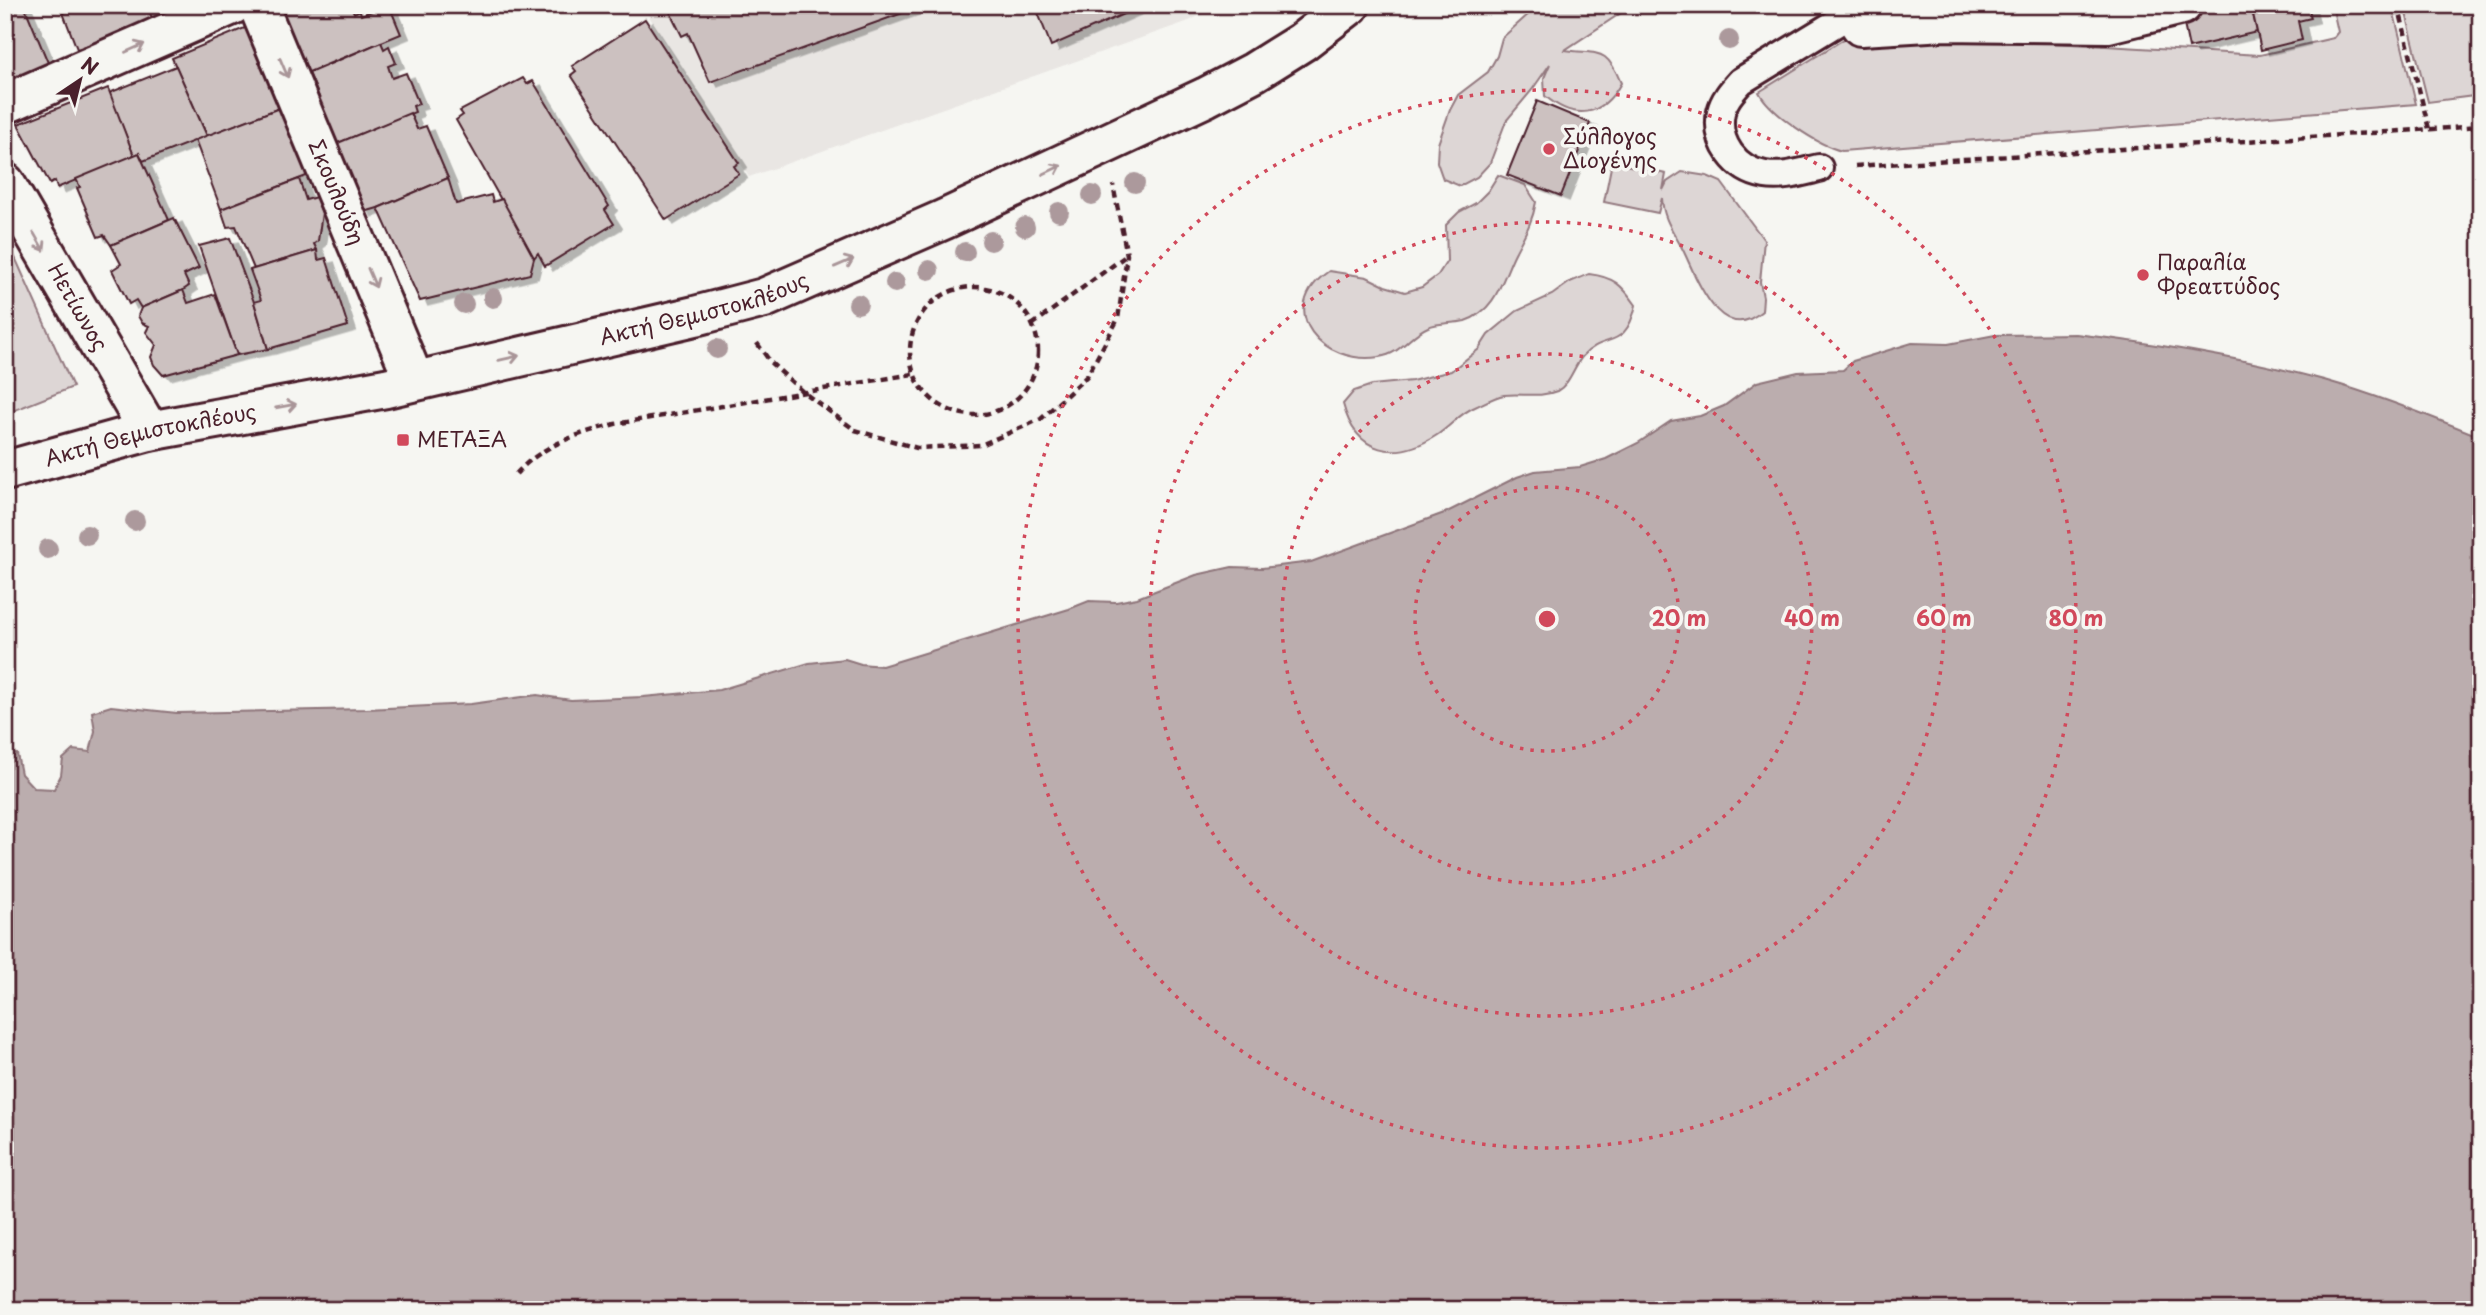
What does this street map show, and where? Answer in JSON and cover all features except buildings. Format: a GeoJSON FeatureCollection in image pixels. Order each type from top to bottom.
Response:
{"type":"FeatureCollection","features":[{"type":"Feature","properties":{"kind":"main road"},"geometry":{"type":"LineString","coordinates":[[5,104],[232,5]]}},
{"type":"Feature","properties":{"kind":"main road","name":"Σκουλούδη"},"geometry":{"type":"LineString","coordinates":[[258,5],[414,380]]}},
{"type":"Feature","properties":{"kind":"main road","name":"Ακτή Θεμιστοκλέους"},"geometry":{"type":"LineString","coordinates":[[5,471],[149,431],[386,387],[764,298],[945,219],[1206,97],[1254,72],[1302,42],[1350,5]]}},
{"type":"Feature","properties":{"kind":"main road"},"geometry":{"type":"LineString","coordinates":[[1869,10],[1861,26],[1945,21],[2108,23],[2182,5]]}},
{"type":"Feature","properties":{"kind":"main road","name":"Ηετίωνος"},"geometry":{"type":"LineString","coordinates":[[5,183],[149,431]]}},
{"type":"Feature","properties":{"kind":"lane"},"geometry":{"type":"LineString","coordinates":[[1819,168],[1768,176],[1750,171],[1735,161],[1725,146],[1720,129],[1721,111],[1729,94],[1741,81],[1841,20],[1869,10]]}},
{"type":"Feature","properties":{"kind":"path"},"geometry":{"type":"LineString","coordinates":[[2398,5],[2429,128]]}},
{"type":"Feature","properties":{"kind":"path"},"geometry":{"type":"LineString","coordinates":[[1819,168],[2481,126]]}},
{"type":"Feature","properties":{"kind":"path"},"geometry":{"type":"LineString","coordinates":[[750,334],[771,363],[804,393],[855,430],[917,448],[981,444],[1041,419],[1087,376],[1118,319],[1127,256],[1112,181]]}},
{"type":"Feature","properties":{"kind":"path"},"geometry":{"type":"LineString","coordinates":[[1032,325],[1127,256]]}},
{"type":"Feature","properties":{"kind":"path"},"geometry":{"type":"LineString","coordinates":[[968,287],[988,289],[1006,296],[1021,309],[1032,325],[1038,344],[1037,365],[1029,384],[1016,400],[998,411],[978,415],[958,413],[939,405],[924,391],[913,374],[909,354],[919,317],[932,302],[949,292],[968,287]]}},
{"type":"Feature","properties":{"kind":"path"},"geometry":{"type":"LineString","coordinates":[[516,474],[538,453],[589,431],[650,418],[913,374]]}},
{"type":"Feature","properties":{"kind":"shaded area"},"geometry":{"type":"Polygon","coordinates":[[[642,5],[1220,5],[1189,21],[749,177],[642,5]]]}},
{"type":"Feature","properties":{"kind":"shaded area"},"geometry":{"type":"Polygon","coordinates":[[[1539,5],[1633,5],[1565,50],[1594,53],[1606,58],[1621,83],[1614,94],[1597,109],[1577,112],[1556,104],[1545,96],[1544,78],[1550,64],[1506,121],[1490,163],[1477,177],[1460,186],[1443,179],[1437,162],[1438,144],[1458,95],[1488,72],[1497,56],[1502,38],[1539,5]]]}},
{"type":"Feature","properties":{"kind":"shaded area"},"geometry":{"type":"Polygon","coordinates":[[[2332,5],[2392,5],[2416,104],[1842,151],[1795,127],[1773,109],[1759,92],[1849,36],[1868,32],[2260,55],[2333,38],[2338,32],[2332,5]]]}},
{"type":"Feature","properties":{"kind":"shaded area"},"geometry":{"type":"Polygon","coordinates":[[[2404,5],[2481,5],[2481,95],[2428,102],[2404,5]]]}},
{"type":"Feature","properties":{"kind":"shaded area"},"geometry":{"type":"Polygon","coordinates":[[[1612,162],[1666,174],[1663,190],[1667,182],[1682,172],[1707,176],[1721,182],[1764,240],[1760,282],[1762,311],[1747,320],[1734,321],[1712,305],[1670,226],[1664,213],[1662,198],[1658,213],[1604,202],[1612,162]]]}},
{"type":"Feature","properties":{"kind":"shaded area"},"geometry":{"type":"Polygon","coordinates":[[[1498,175],[1525,185],[1536,202],[1530,223],[1497,294],[1484,310],[1465,321],[1428,327],[1394,352],[1379,357],[1359,358],[1340,353],[1324,344],[1312,332],[1305,318],[1305,303],[1313,287],[1329,271],[1367,277],[1405,292],[1422,287],[1438,275],[1447,261],[1446,225],[1459,212],[1476,203],[1498,175]]]}},
{"type":"Feature","properties":{"kind":"shaded area"},"geometry":{"type":"Polygon","coordinates":[[[5,235],[73,387],[5,414],[5,235]]]}},
{"type":"Feature","properties":{"kind":"shaded area"},"geometry":{"type":"Polygon","coordinates":[[[1589,274],[1617,283],[1636,305],[1626,330],[1620,336],[1590,349],[1557,391],[1497,397],[1465,413],[1437,435],[1407,449],[1380,448],[1357,434],[1343,404],[1354,391],[1372,385],[1412,381],[1451,371],[1479,349],[1488,335],[1517,311],[1589,274]]]}},
{"type":"Feature","properties":{"kind":"shaded area"},"geometry":{"type":"Polygon","coordinates":[[[2076,334],[2201,352],[2294,372],[2384,399],[2481,437],[2481,1310],[5,1310],[5,754],[17,754],[21,774],[34,788],[54,789],[61,775],[63,759],[73,750],[90,752],[95,731],[92,712],[111,706],[177,713],[471,704],[537,695],[571,700],[643,697],[719,690],[809,663],[845,659],[882,666],[1089,601],[1116,602],[1137,598],[1196,575],[1232,567],[1262,568],[1311,562],[1447,512],[1517,477],[1535,471],[1580,467],[1606,459],[1638,443],[1671,421],[1700,416],[1724,406],[1757,382],[1798,372],[1843,370],[1853,361],[1912,343],[1948,344],[1995,335],[2076,334]]]}},
{"type":"Feature","properties":{"kind":"place","name":"Σύλλογος Διογένης"},"geometry":{"type":"Point","coordinates":[1549,149]}},
{"type":"Feature","properties":{"kind":"place","name":"Παραλία Φρεαττύδος"},"geometry":{"type":"Point","coordinates":[2143,275]}},
{"type":"Feature","properties":{"kind":"place","name":"ΜΕΤΑΞΑ"},"geometry":{"type":"Point","coordinates":[403,440]}}]}
